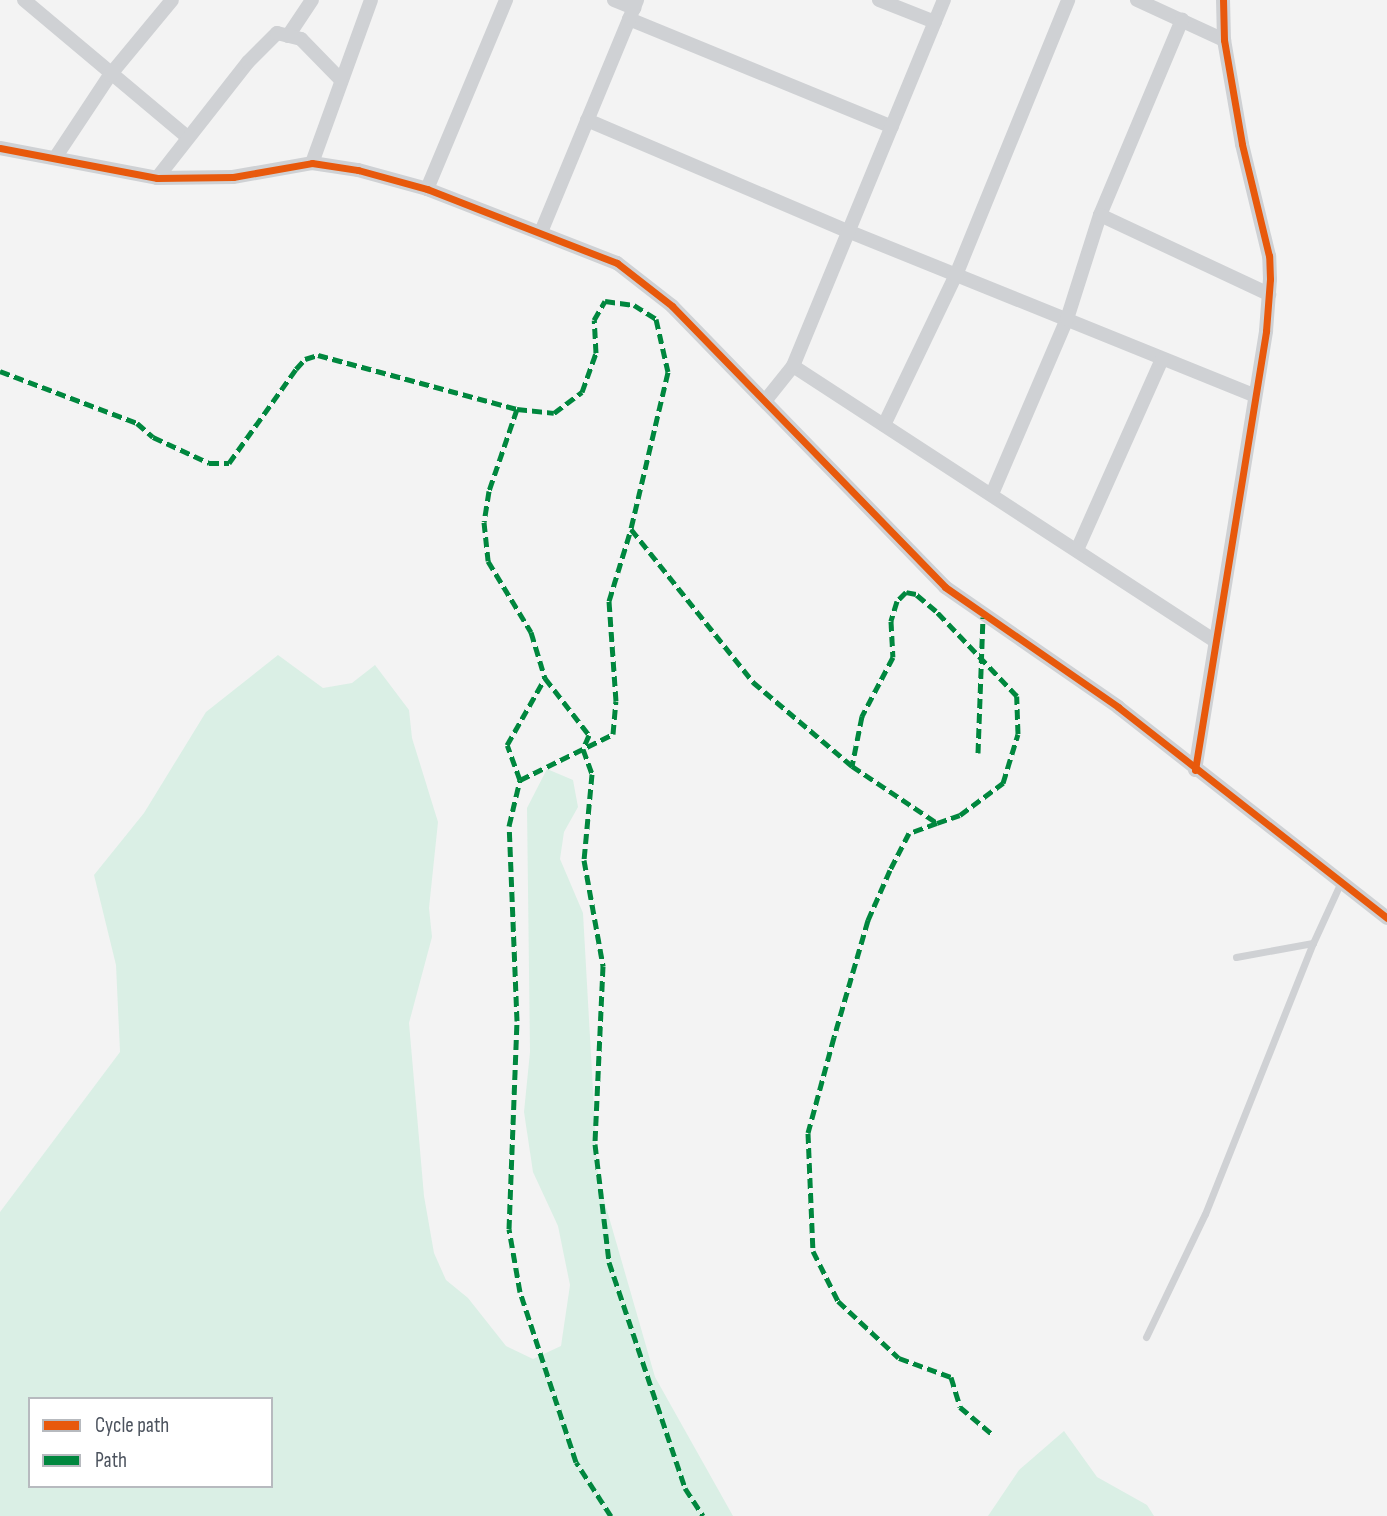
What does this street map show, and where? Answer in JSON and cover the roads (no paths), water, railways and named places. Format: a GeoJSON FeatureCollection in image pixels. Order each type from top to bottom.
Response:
{"type":"FeatureCollection","features":[{"type":"Feature","properties":{"kind":"street"},"geometry":{"type":"LineString","coordinates":[[24,0],[40,5],[110,75],[187,138]]}},
{"type":"Feature","properties":{"kind":"street"},"geometry":{"type":"LineString","coordinates":[[55,158],[110,75],[172,0]]}},
{"type":"Feature","properties":{"kind":"street"},"geometry":{"type":"LineString","coordinates":[[288,36],[312,0]]}},
{"type":"Feature","properties":{"kind":"street"},"geometry":{"type":"LineString","coordinates":[[312,163],[340,79],[371,0]]}},
{"type":"Feature","properties":{"kind":"street"},"geometry":{"type":"LineString","coordinates":[[427,189],[506,0]]}},
{"type":"Feature","properties":{"kind":"street"},"geometry":{"type":"LineString","coordinates":[[614,0],[892,127]]}},
{"type":"Feature","properties":{"kind":"street"},"geometry":{"type":"LineString","coordinates":[[879,0],[935,22]]}},
{"type":"Feature","properties":{"kind":"street"},"geometry":{"type":"LineString","coordinates":[[765,401],[793,366],[944,0]]}},
{"type":"Feature","properties":{"kind":"street"},"geometry":{"type":"LineString","coordinates":[[884,425],[956,275],[1068,0]]}},
{"type":"Feature","properties":{"kind":"street"},"geometry":{"type":"LineString","coordinates":[[1138,0],[1224,40]]}},
{"type":"Feature","properties":{"kind":"street"},"geometry":{"type":"LineString","coordinates":[[1195,769],[1269,294],[1269,256],[1242,144],[1224,40],[1223,0]]}},
{"type":"Feature","properties":{"kind":"street"},"geometry":{"type":"LineString","coordinates":[[541,232],[633,9]]}},
{"type":"Feature","properties":{"kind":"street"},"geometry":{"type":"LineString","coordinates":[[992,494],[1067,318],[1100,215],[1182,20]]}},
{"type":"Feature","properties":{"kind":"street"},"geometry":{"type":"LineString","coordinates":[[157,178],[265,42],[277,33],[301,39],[340,79]]}},
{"type":"Feature","properties":{"kind":"street"},"geometry":{"type":"LineString","coordinates":[[587,120],[849,232],[1253,395]]}},
{"type":"Feature","properties":{"kind":"street"},"geometry":{"type":"LineString","coordinates":[[0,148],[157,178],[233,177],[312,163],[377,173],[427,189],[607,258],[640,278],[765,401],[951,592],[1118,707],[1340,884],[1387,918]]}},
{"type":"Feature","properties":{"kind":"street"},"geometry":{"type":"LineString","coordinates":[[1100,215],[1269,294]]}},
{"type":"Feature","properties":{"kind":"street"},"geometry":{"type":"LineString","coordinates":[[1077,550],[1162,359]]}},
{"type":"Feature","properties":{"kind":"street"},"geometry":{"type":"LineString","coordinates":[[793,366],[1215,641]]}},
{"type":"Feature","properties":{"kind":"lane"},"geometry":{"type":"LineString","coordinates":[[1146,1337],[1200,1225],[1313,943],[1340,884]]}},
{"type":"Feature","properties":{"kind":"lane"},"geometry":{"type":"LineString","coordinates":[[1236,957],[1313,943]]}}]}
